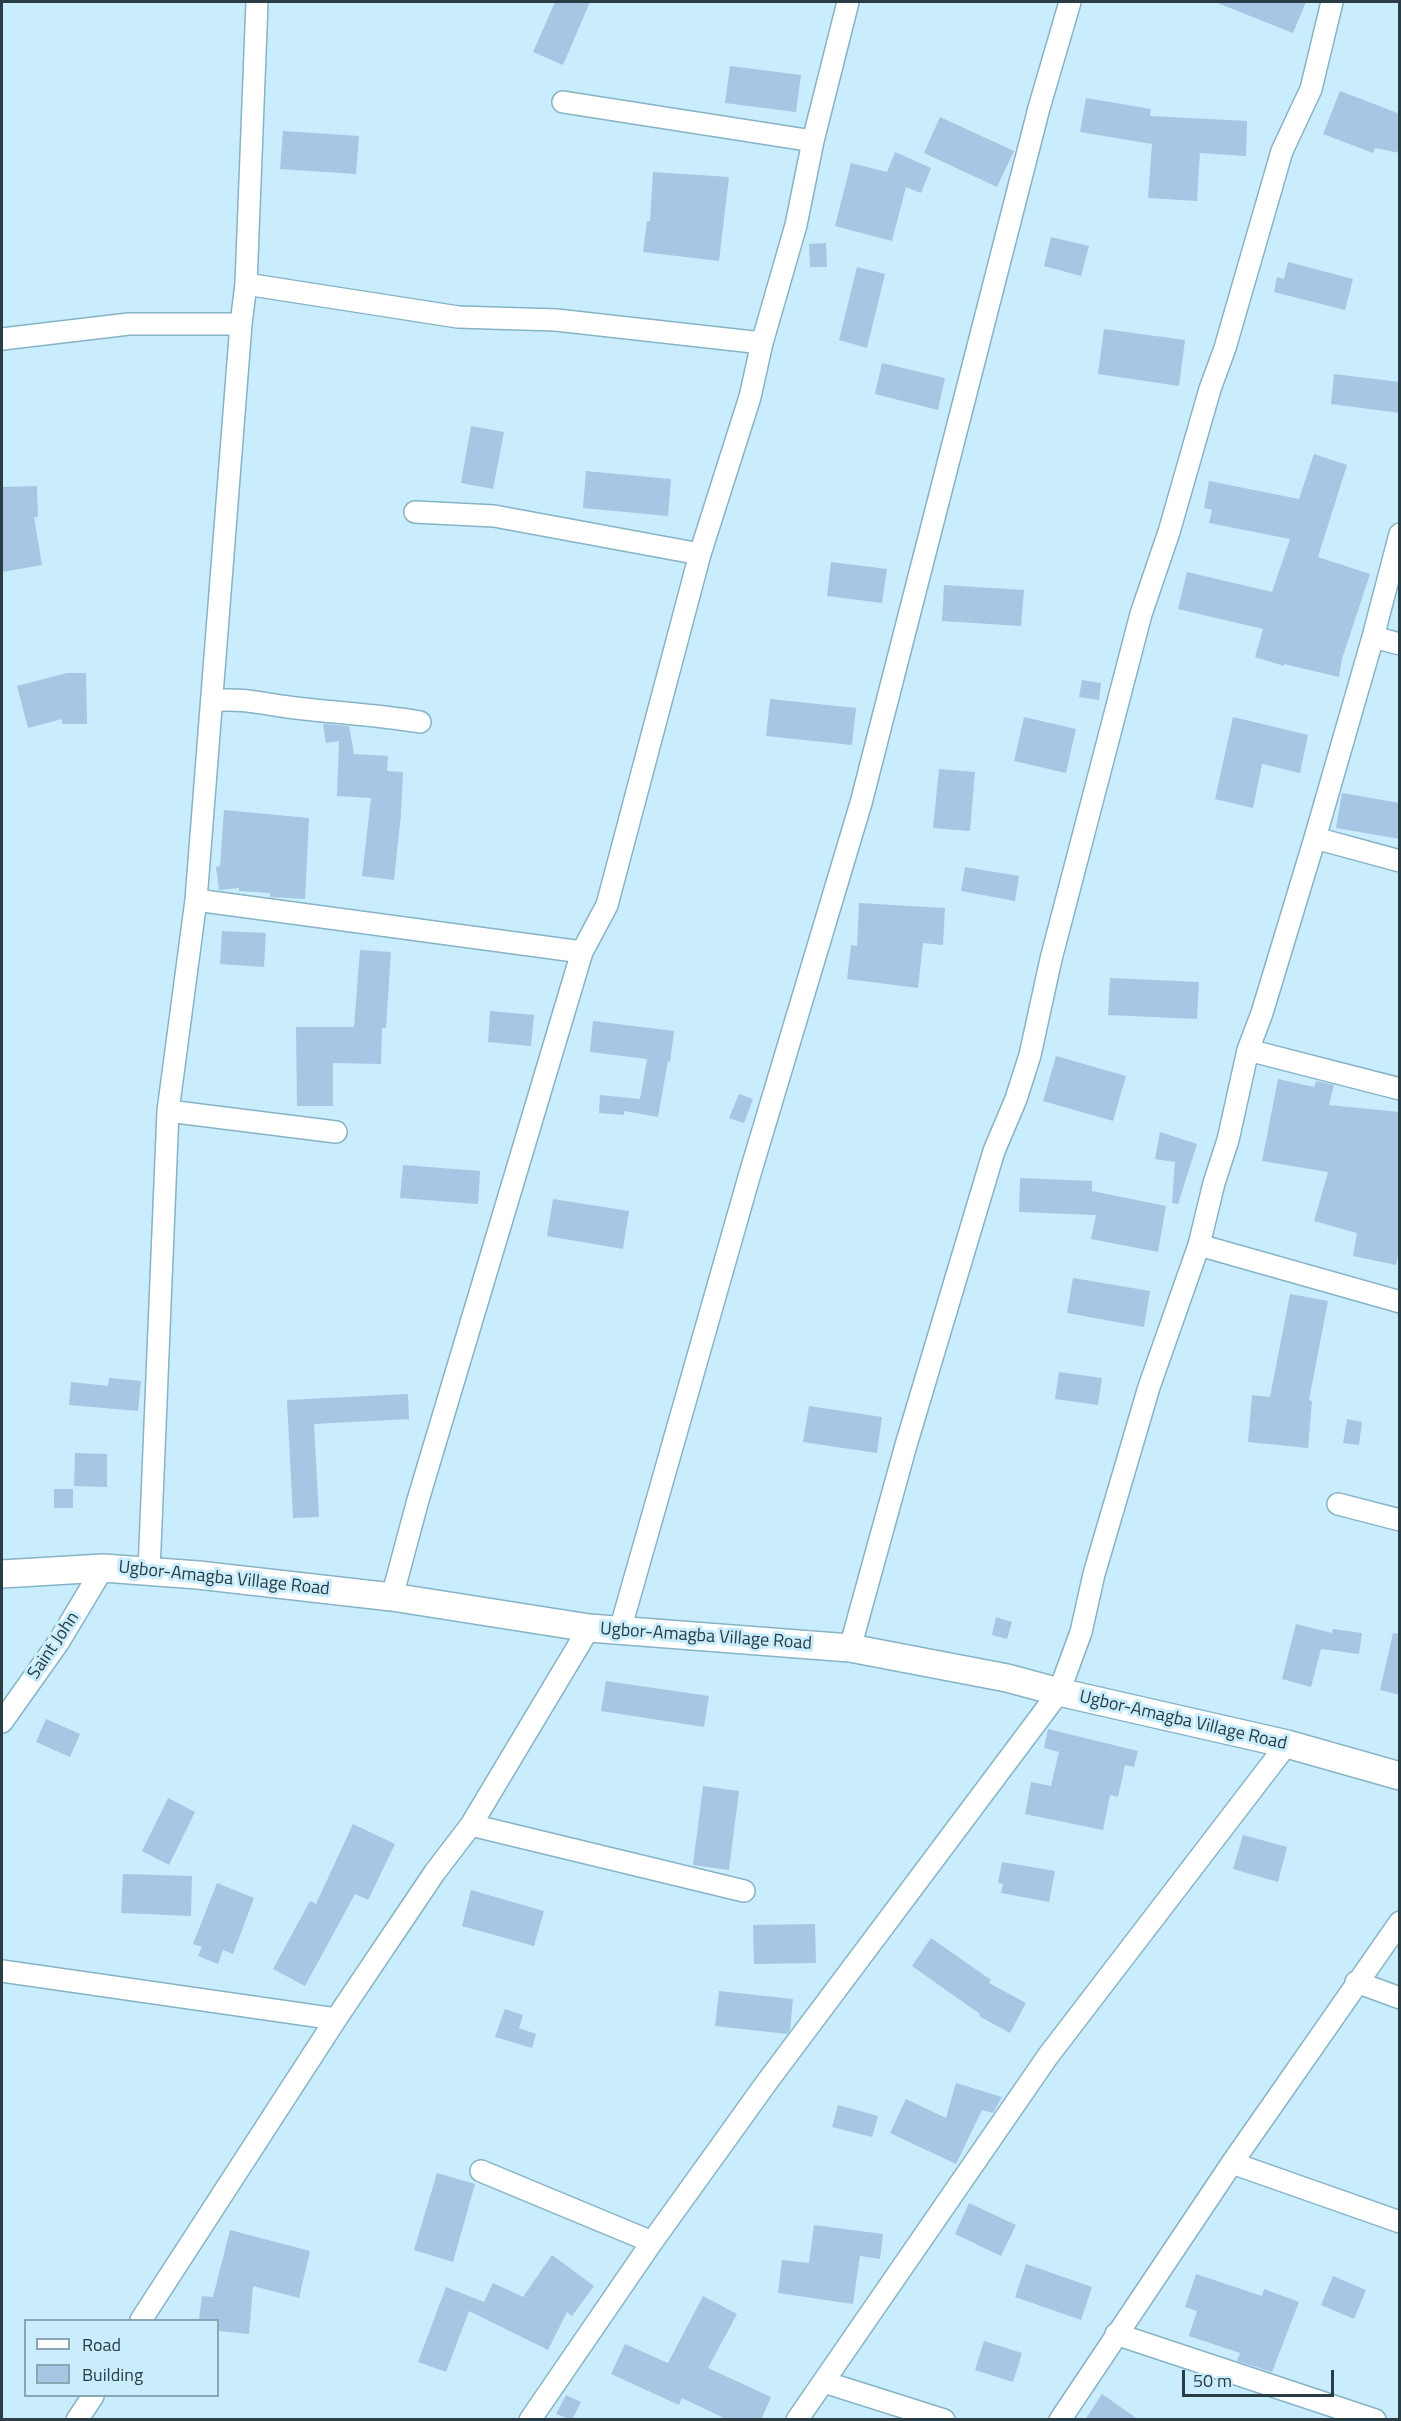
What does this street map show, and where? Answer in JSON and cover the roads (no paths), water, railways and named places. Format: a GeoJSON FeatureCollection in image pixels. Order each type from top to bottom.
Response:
{"type":"FeatureCollection","features":[{"type":"Feature","properties":{"kind":"street"},"geometry":{"type":"LineString","coordinates":[[148,1571],[168,1111],[196,900],[213,701],[241,324],[246,284],[257,2]]}},
{"type":"Feature","properties":{"kind":"street"},"geometry":{"type":"LineString","coordinates":[[392,1597],[418,1500],[582,952],[607,904],[700,554],[750,397],[762,343],[796,225],[813,141],[848,2]]}},
{"type":"Feature","properties":{"kind":"street"},"geometry":{"type":"LineString","coordinates":[[620,1630],[753,1165],[861,803],[1036,119],[1070,2]]}},
{"type":"Feature","properties":{"kind":"street"},"geometry":{"type":"LineString","coordinates":[[850,1648],[906,1445],[994,1151],[1016,1099],[1030,1056],[1051,959],[1140,614],[1168,532],[1210,389],[1225,348],[1282,150],[1311,89],[1332,2]]}},
{"type":"Feature","properties":{"kind":"street"},"geometry":{"type":"LineString","coordinates":[[564,102],[813,141]]}},
{"type":"Feature","properties":{"kind":"street"},"geometry":{"type":"LineString","coordinates":[[246,284],[458,317],[556,320],[762,343]]}},
{"type":"Feature","properties":{"kind":"street"},"geometry":{"type":"LineString","coordinates":[[2,339],[129,324],[241,324]]}},
{"type":"Feature","properties":{"kind":"street"},"geometry":{"type":"LineString","coordinates":[[415,512],[494,516],[700,554]]}},
{"type":"Feature","properties":{"kind":"street"},"geometry":{"type":"LineString","coordinates":[[530,2420],[652,2242],[857,1960],[1059,1692],[1081,1632],[1094,1574],[1149,1387],[1199,1245],[1214,1183],[1228,1140],[1248,1050],[1262,1013],[1315,838],[1400,534]]}},
{"type":"Feature","properties":{"kind":"street"},"geometry":{"type":"LineString","coordinates":[[1373,637],[1400,644]]}},
{"type":"Feature","properties":{"kind":"street"},"geometry":{"type":"LineString","coordinates":[[213,701],[228,699],[297,708],[373,714],[420,722]]}},
{"type":"Feature","properties":{"kind":"street"},"geometry":{"type":"LineString","coordinates":[[1315,838],[1400,861]]}},
{"type":"Feature","properties":{"kind":"street"},"geometry":{"type":"LineString","coordinates":[[196,900],[582,952]]}},
{"type":"Feature","properties":{"kind":"street"},"geometry":{"type":"LineString","coordinates":[[1248,1050],[1400,1089]]}},
{"type":"Feature","properties":{"kind":"street"},"geometry":{"type":"LineString","coordinates":[[168,1111],[336,1131]]}},
{"type":"Feature","properties":{"kind":"street"},"geometry":{"type":"LineString","coordinates":[[1199,1245],[1400,1302]]}},
{"type":"Feature","properties":{"kind":"street"},"geometry":{"type":"LineString","coordinates":[[1338,1504],[1400,1520]]}},
{"type":"Feature","properties":{"kind":"street","name":"Ugbor-Amagba Village Road"},"geometry":{"type":"LineString","coordinates":[[2,1574],[103,1568],[148,1571],[392,1597],[589,1628],[850,1648],[1006,1678],[1287,1744],[1400,1776]]}},
{"type":"Feature","properties":{"kind":"street","name":"Saint John"},"geometry":{"type":"LineString","coordinates":[[2,1722],[58,1642],[103,1568]]}},
{"type":"Feature","properties":{"kind":"street"},"geometry":{"type":"LineString","coordinates":[[142,2319],[336,2019],[435,1872],[471,1825],[589,1628]]}},
{"type":"Feature","properties":{"kind":"street"},"geometry":{"type":"LineString","coordinates":[[797,2420],[1048,2056],[1287,1744]]}},
{"type":"Feature","properties":{"kind":"street"},"geometry":{"type":"LineString","coordinates":[[471,1825],[744,1891]]}},
{"type":"Feature","properties":{"kind":"street"},"geometry":{"type":"LineString","coordinates":[[1060,2420],[1232,2163],[1400,1922]]}},
{"type":"Feature","properties":{"kind":"street"},"geometry":{"type":"LineString","coordinates":[[2,1971],[336,2019]]}},
{"type":"Feature","properties":{"kind":"street"},"geometry":{"type":"LineString","coordinates":[[1356,1983],[1400,1998]]}},
{"type":"Feature","properties":{"kind":"street"},"geometry":{"type":"LineString","coordinates":[[1232,2163],[1400,2222]]}},
{"type":"Feature","properties":{"kind":"street"},"geometry":{"type":"LineString","coordinates":[[481,2171],[652,2242]]}},
{"type":"Feature","properties":{"kind":"street"},"geometry":{"type":"LineString","coordinates":[[1116,2334],[1376,2420]]}},
{"type":"Feature","properties":{"kind":"street"},"geometry":{"type":"LineString","coordinates":[[824,2382],[944,2420]]}},
{"type":"Feature","properties":{"kind":"street"},"geometry":{"type":"LineString","coordinates":[[77,2420],[92,2397]]}}]}
